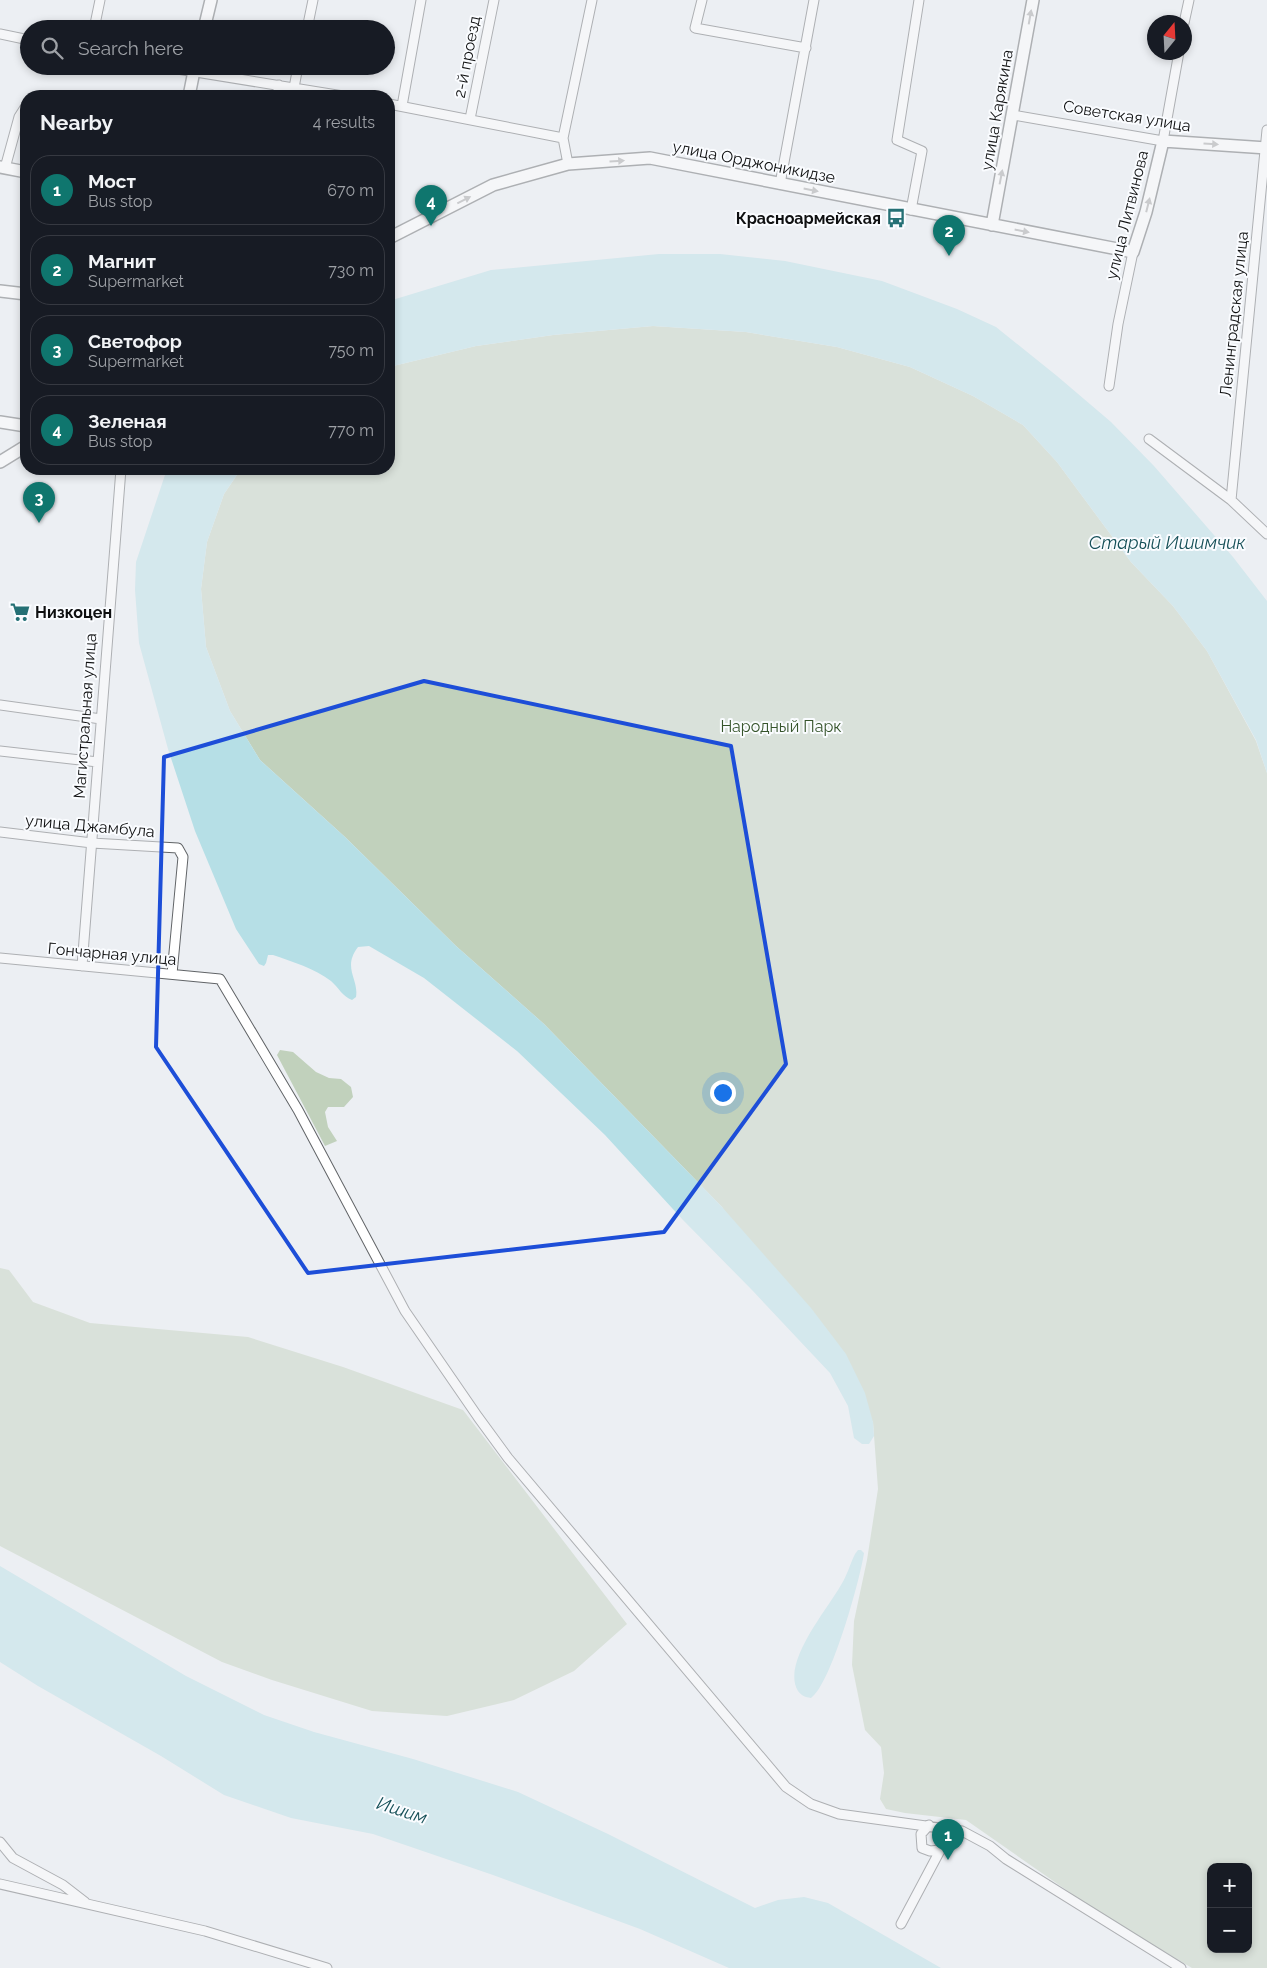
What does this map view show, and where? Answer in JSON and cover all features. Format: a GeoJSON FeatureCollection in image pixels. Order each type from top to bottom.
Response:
{"type":"FeatureCollection","features":[{"type":"Feature","properties":{"kind":"main road"},"geometry":{"type":"LineString","coordinates":[[206,20],[211,0]]}},
{"type":"Feature","properties":{"kind":"main road","name":"улица Карякина"},"geometry":{"type":"LineString","coordinates":[[992,225],[1033,0]]}},
{"type":"Feature","properties":{"kind":"main road"},"geometry":{"type":"LineString","coordinates":[[190,90],[193,75]]}},
{"type":"Feature","properties":{"kind":"main road","name":"Советская улица"},"geometry":{"type":"LineString","coordinates":[[1163,141],[1266,148]]}},
{"type":"Feature","properties":{"kind":"main road","name":"улица Литвинова"},"geometry":{"type":"LineString","coordinates":[[1133,252],[1146,212],[1163,141]]}},
{"type":"Feature","properties":{"kind":"main road","name":"улица Орджоникидзе"},"geometry":{"type":"LineString","coordinates":[[395,235],[493,185],[568,164],[650,158],[1133,252]]}},
{"type":"Feature","properties":{"kind":"main road"},"geometry":{"type":"LineString","coordinates":[[2,168],[20,171]]}},
{"type":"Feature","properties":{"kind":"main road"},"geometry":{"type":"LineString","coordinates":[[0,291],[20,293]]}},
{"type":"Feature","properties":{"kind":"main road"},"geometry":{"type":"LineString","coordinates":[[0,422],[20,425]]}},
{"type":"Feature","properties":{"kind":"main road"},"geometry":{"type":"LineString","coordinates":[[0,462],[20,450]]}},
{"type":"Feature","properties":{"kind":"street"},"geometry":{"type":"LineString","coordinates":[[96,20],[100,0]]}},
{"type":"Feature","properties":{"kind":"street"},"geometry":{"type":"LineString","coordinates":[[309,20],[313,0]]}},
{"type":"Feature","properties":{"kind":"street"},"geometry":{"type":"LineString","coordinates":[[402,106],[421,0]]}},
{"type":"Feature","properties":{"kind":"street","name":"2-й проезд"},"geometry":{"type":"LineString","coordinates":[[470,119],[494,0]]}},
{"type":"Feature","properties":{"kind":"street"},"geometry":{"type":"LineString","coordinates":[[568,164],[564,138],[592,0]]}},
{"type":"Feature","properties":{"kind":"street"},"geometry":{"type":"LineString","coordinates":[[702,0],[695,28],[806,48]]}},
{"type":"Feature","properties":{"kind":"street"},"geometry":{"type":"LineString","coordinates":[[780,184],[814,0]]}},
{"type":"Feature","properties":{"kind":"street"},"geometry":{"type":"LineString","coordinates":[[911,210],[922,151],[897,140],[919,0]]}},
{"type":"Feature","properties":{"kind":"street"},"geometry":{"type":"LineString","coordinates":[[1186,15],[1189,0]]}},
{"type":"Feature","properties":{"kind":"street"},"geometry":{"type":"LineString","coordinates":[[0,34],[20,38]]}},
{"type":"Feature","properties":{"kind":"street","name":"улица Литвинова"},"geometry":{"type":"LineString","coordinates":[[1163,141],[1178,60]]}},
{"type":"Feature","properties":{"kind":"street"},"geometry":{"type":"LineString","coordinates":[[222,75],[306,90]]}},
{"type":"Feature","properties":{"kind":"street"},"geometry":{"type":"LineString","coordinates":[[294,88],[296,75]]}},
{"type":"Feature","properties":{"kind":"street"},"geometry":{"type":"LineString","coordinates":[[278,90],[279,85]]}},
{"type":"Feature","properties":{"kind":"street"},"geometry":{"type":"LineString","coordinates":[[395,105],[564,138]]}},
{"type":"Feature","properties":{"kind":"street","name":"Советская улица"},"geometry":{"type":"LineString","coordinates":[[1013,114],[1163,141]]}},
{"type":"Feature","properties":{"kind":"street"},"geometry":{"type":"LineString","coordinates":[[2,168],[20,115]]}},
{"type":"Feature","properties":{"kind":"street","name":"Ленинградская улица"},"geometry":{"type":"LineString","coordinates":[[1231,500],[1267,130]]}},
{"type":"Feature","properties":{"kind":"street","name":"улица Литвинова"},"geometry":{"type":"LineString","coordinates":[[1109,386],[1118,324],[1133,252]]}},
{"type":"Feature","properties":{"kind":"street"},"geometry":{"type":"LineString","coordinates":[[1149,438],[1231,500],[1267,534]]}},
{"type":"Feature","properties":{"kind":"street","name":"Магистральная улица"},"geometry":{"type":"LineString","coordinates":[[82,966],[121,475]]}},
{"type":"Feature","properties":{"kind":"street"},"geometry":{"type":"LineString","coordinates":[[0,705],[101,718]]}},
{"type":"Feature","properties":{"kind":"street"},"geometry":{"type":"LineString","coordinates":[[0,751],[98,762]]}},
{"type":"Feature","properties":{"kind":"street","name":"улица Джамбула"},"geometry":{"type":"LineString","coordinates":[[0,832],[92,843],[178,848],[184,857],[172,974]]}},
{"type":"Feature","properties":{"kind":"street","name":"Гончарная улица"},"geometry":{"type":"LineString","coordinates":[[0,958],[220,979],[298,1110],[405,1311],[508,1458],[786,1787],[811,1804],[839,1814],[929,1825]]}},
{"type":"Feature","properties":{"kind":"street"},"geometry":{"type":"LineString","coordinates":[[940,1850],[930,1851],[922,1848],[921,1834],[929,1825],[962,1831],[990,1846],[1006,1859],[1181,1968]]}},
{"type":"Feature","properties":{"kind":"street"},"geometry":{"type":"LineString","coordinates":[[901,1924],[940,1850],[948,1838],[962,1831]]}},
{"type":"Feature","properties":{"kind":"street"},"geometry":{"type":"LineString","coordinates":[[0,1842],[14,1858],[63,1885],[87,1904]]}},
{"type":"Feature","properties":{"kind":"street"},"geometry":{"type":"LineString","coordinates":[[0,1884],[205,1931],[327,1968]]}},
{"type":"Feature","properties":{"kind":"highlighted area"},"geometry":{"type":"Polygon","coordinates":[[[424,681],[731,746],[786,1064],[664,1232],[308,1273],[156,1047],[164,757],[424,681]]]}},
{"type":"Feature","properties":{"kind":"green space","name":"Народный Парк"},"geometry":{"type":"Polygon","coordinates":[[[653,326],[746,332],[837,347],[910,367],[973,396],[1023,425],[1057,462],[1131,562],[1173,606],[1207,651],[1256,741],[1267,773],[1267,1968],[1192,1968],[1095,1910],[966,1820],[886,1809],[880,1799],[884,1773],[881,1747],[865,1730],[852,1665],[854,1621],[867,1560],[878,1489],[873,1422],[722,1207],[544,1024],[456,946],[345,837],[260,760],[230,711],[206,647],[201,589],[207,542],[224,494],[237,475],[395,475],[395,366],[476,346],[553,335],[653,326]]]}},
{"type":"Feature","properties":{"kind":"green space"},"geometry":{"type":"Polygon","coordinates":[[[280,1050],[293,1052],[316,1072],[329,1078],[341,1079],[351,1087],[353,1097],[344,1107],[328,1107],[325,1112],[328,1127],[337,1141],[325,1146],[277,1055],[280,1050]]]}},
{"type":"Feature","properties":{"kind":"green space"},"geometry":{"type":"Polygon","coordinates":[[[0,1268],[9,1270],[33,1302],[90,1323],[248,1337],[343,1367],[463,1410],[627,1624],[574,1671],[514,1700],[447,1716],[372,1711],[272,1680],[222,1662],[0,1546],[0,1268]]]}},
{"type":"Feature","properties":{"kind":"water","name":"Старый Ишимчик"},"geometry":{"type":"Polygon","coordinates":[[[659,254],[720,254],[785,261],[882,281],[957,309],[996,327],[1111,422],[1154,466],[1233,557],[1267,601],[1267,773],[1256,740],[1207,651],[1173,606],[1131,562],[1057,462],[1023,425],[973,396],[910,367],[837,347],[746,332],[653,326],[553,335],[476,346],[395,366],[395,299],[491,270],[659,254]]]}},
{"type":"Feature","properties":{"kind":"water"},"geometry":{"type":"Polygon","coordinates":[[[165,475],[237,475],[224,494],[207,542],[201,589],[206,647],[230,711],[260,760],[345,837],[456,946],[544,1024],[722,1207],[811,1308],[846,1354],[865,1393],[873,1422],[874,1436],[869,1444],[862,1444],[854,1438],[848,1406],[830,1373],[683,1220],[605,1135],[517,1051],[424,978],[369,946],[358,947],[353,954],[351,967],[356,997],[352,1000],[343,994],[331,981],[318,972],[303,966],[273,955],[268,955],[264,966],[259,964],[236,929],[195,831],[168,749],[139,643],[135,590],[136,562],[165,475]]]}},
{"type":"Feature","properties":{"kind":"water"},"geometry":{"type":"Polygon","coordinates":[[[858,1550],[864,1553],[851,1607],[836,1654],[819,1689],[811,1698],[805,1697],[798,1691],[794,1679],[800,1652],[843,1581],[858,1550]]]}},
{"type":"Feature","properties":{"kind":"water","name":"Ишим"},"geometry":{"type":"Polygon","coordinates":[[[0,1566],[186,1676],[264,1715],[314,1732],[413,1759],[518,1792],[608,1834],[755,1908],[778,1900],[804,1897],[828,1903],[941,1968],[729,1968],[640,1929],[493,1875],[373,1834],[291,1818],[224,1795],[0,1662],[0,1566]]]}},
{"type":"Feature","properties":{"kind":"place","name":"Красноармейская"},"geometry":{"type":"Point","coordinates":[896,218]}},
{"type":"Feature","properties":{"kind":"place","name":"Зеленая"},"geometry":{"type":"Point","coordinates":[431,226]}},
{"type":"Feature","properties":{"kind":"place","name":"Магнит"},"geometry":{"type":"Point","coordinates":[949,256]}},
{"type":"Feature","properties":{"kind":"place","name":"Светофор"},"geometry":{"type":"Point","coordinates":[39,523]}},
{"type":"Feature","properties":{"kind":"place","name":"Низкоцен"},"geometry":{"type":"Point","coordinates":[20,612]}},
{"type":"Feature","properties":{"kind":"place","name":"Мост"},"geometry":{"type":"Point","coordinates":[948,1860]}}]}
